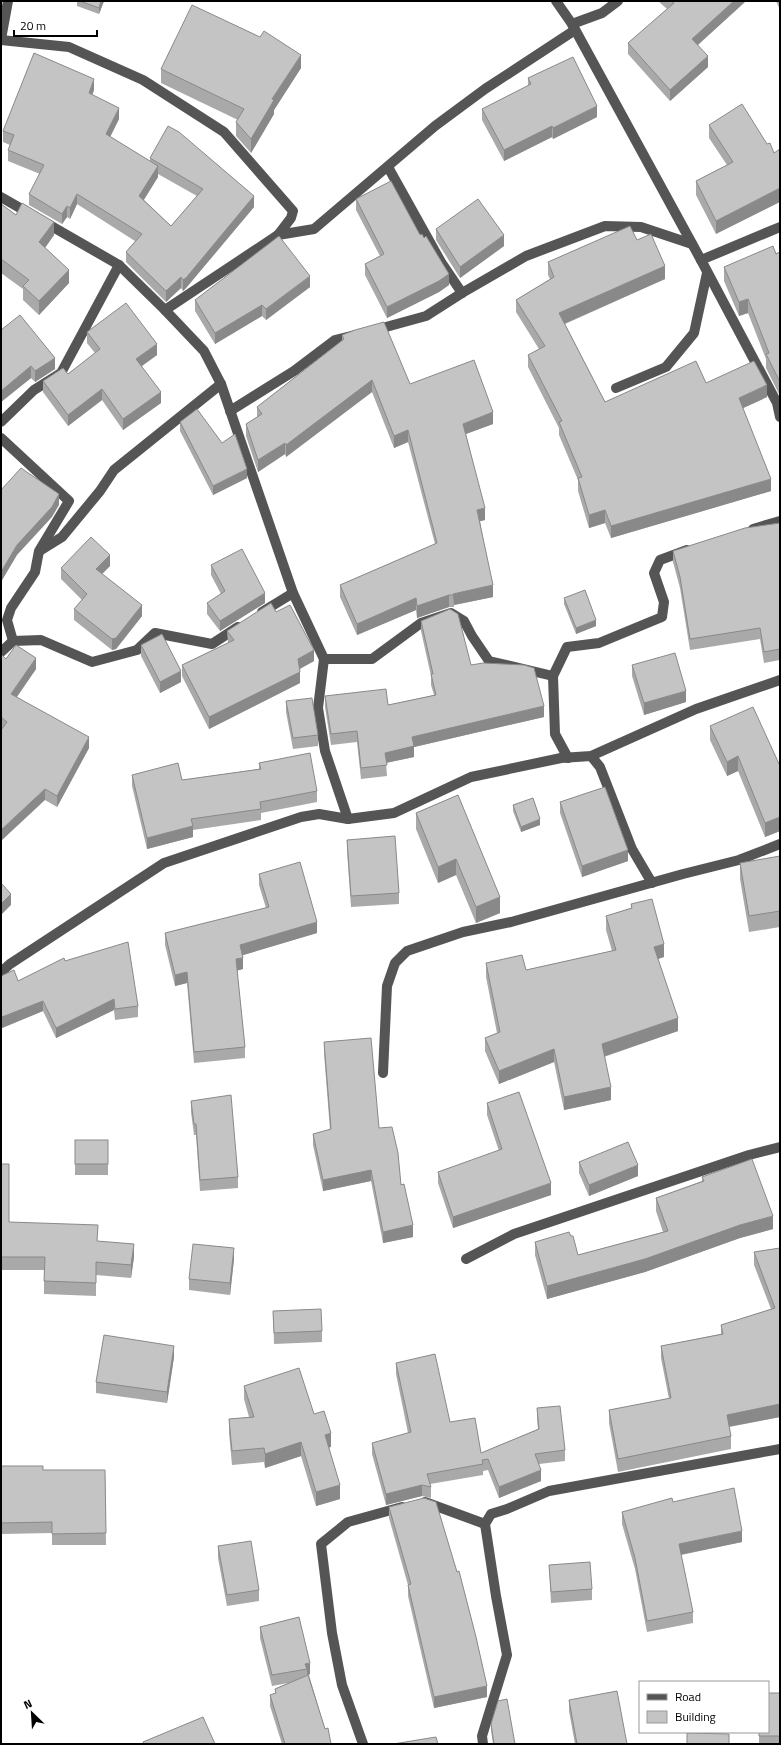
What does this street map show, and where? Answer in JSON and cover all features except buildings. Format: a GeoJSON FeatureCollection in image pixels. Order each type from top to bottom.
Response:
{"type":"FeatureCollection","features":[{"type":"Feature","properties":{"kind":"street"},"geometry":{"type":"LineString","coordinates":[[8,1],[1,40],[69,47],[143,80],[224,132],[293,210],[291,218],[278,235],[165,310]]}},
{"type":"Feature","properties":{"kind":"street"},"geometry":{"type":"LineString","coordinates":[[556,1],[574,27],[701,260],[778,403],[780,417]]}},
{"type":"Feature","properties":{"kind":"street"},"geometry":{"type":"LineString","coordinates":[[278,235],[314,229],[435,126],[484,89],[574,27],[602,14],[618,1]]}},
{"type":"Feature","properties":{"kind":"street"},"geometry":{"type":"LineString","coordinates":[[388,167],[441,262],[462,293]]}},
{"type":"Feature","properties":{"kind":"street"},"geometry":{"type":"LineString","coordinates":[[1,197],[119,264],[204,351],[221,384],[293,593],[324,659],[318,708],[325,751],[348,819]]}},
{"type":"Feature","properties":{"kind":"street"},"geometry":{"type":"LineString","coordinates":[[230,411],[294,371],[335,340],[426,316],[462,293],[526,256],[604,226],[641,227],[692,244]]}},
{"type":"Feature","properties":{"kind":"street"},"geometry":{"type":"LineString","coordinates":[[701,260],[780,227]]}},
{"type":"Feature","properties":{"kind":"street"},"geometry":{"type":"LineString","coordinates":[[1,422],[34,390],[61,373],[119,264]]}},
{"type":"Feature","properties":{"kind":"street"},"geometry":{"type":"LineString","coordinates":[[616,388],[666,367],[694,333],[707,273]]}},
{"type":"Feature","properties":{"kind":"street"},"geometry":{"type":"LineString","coordinates":[[39,552],[62,537],[100,491],[114,470],[221,384]]}},
{"type":"Feature","properties":{"kind":"street"},"geometry":{"type":"LineString","coordinates":[[1,438],[69,501],[39,552],[35,572],[11,608],[7,620],[13,641]]}},
{"type":"Feature","properties":{"kind":"street"},"geometry":{"type":"LineString","coordinates":[[743,532],[780,521]]}},
{"type":"Feature","properties":{"kind":"street"},"geometry":{"type":"LineString","coordinates":[[568,758],[555,734],[553,676],[567,647],[599,643],[662,617],[664,602],[654,573],[660,560],[698,546]]}},
{"type":"Feature","properties":{"kind":"street"},"geometry":{"type":"LineString","coordinates":[[1,652],[13,641],[40,640],[92,662],[137,650],[155,633],[212,644],[293,593]]}},
{"type":"Feature","properties":{"kind":"street"},"geometry":{"type":"LineString","coordinates":[[324,659],[372,659],[420,623],[451,613],[464,620],[472,636],[489,661],[553,676]]}},
{"type":"Feature","properties":{"kind":"street"},"geometry":{"type":"LineString","coordinates":[[1,972],[10,964],[164,863],[302,817],[319,814],[348,819],[394,813],[471,777],[568,758],[591,756],[696,710],[780,680]]}},
{"type":"Feature","properties":{"kind":"street"},"geometry":{"type":"LineString","coordinates":[[591,756],[600,767],[632,849],[652,883]]}},
{"type":"Feature","properties":{"kind":"street"},"geometry":{"type":"LineString","coordinates":[[383,1073],[387,986],[395,962],[407,951],[463,932],[511,922],[739,860],[780,844]]}},
{"type":"Feature","properties":{"kind":"street"},"geometry":{"type":"LineString","coordinates":[[466,1259],[514,1234],[749,1155],[780,1147]]}},
{"type":"Feature","properties":{"kind":"street"},"geometry":{"type":"LineString","coordinates":[[483,1744],[482,1736],[507,1655],[485,1524],[491,1514],[507,1509],[549,1491],[780,1449]]}},
{"type":"Feature","properties":{"kind":"street"},"geometry":{"type":"LineString","coordinates":[[364,1744],[342,1685],[332,1633],[321,1544],[348,1522],[424,1502],[485,1524]]}}]}
